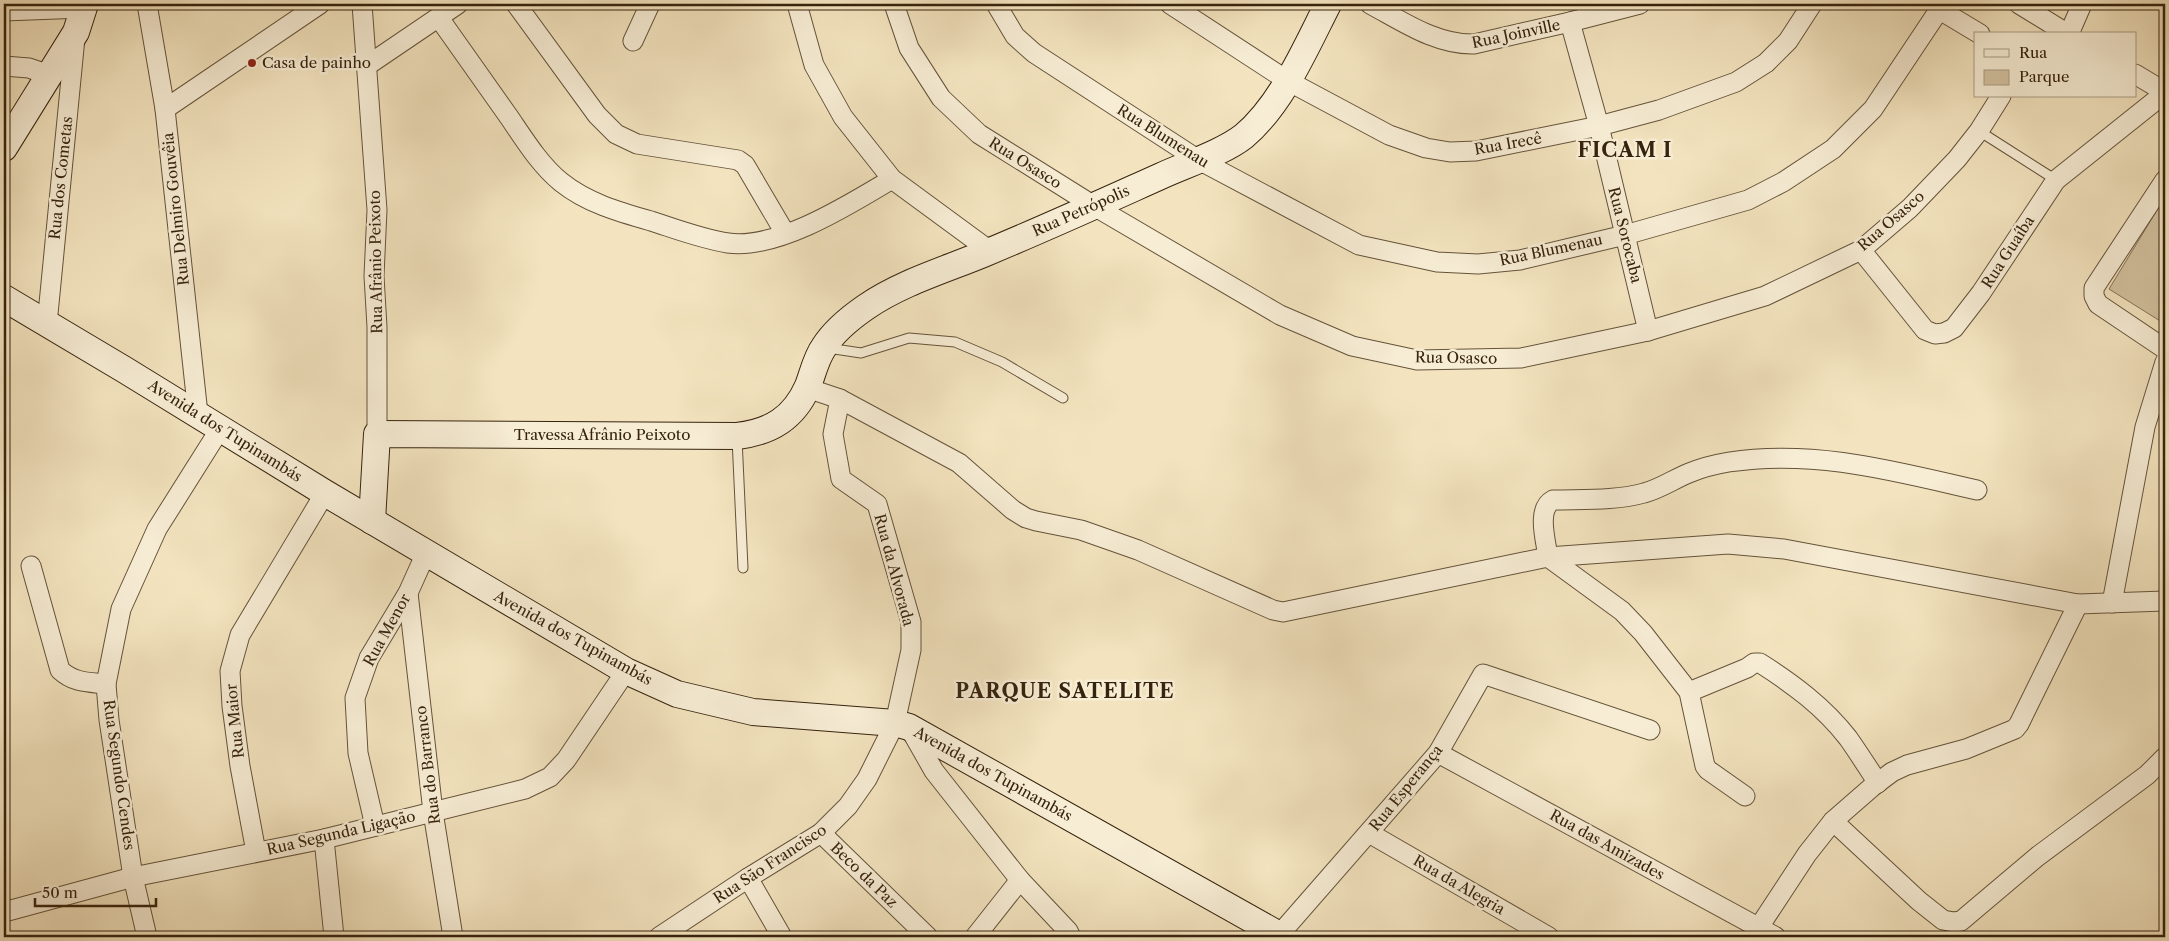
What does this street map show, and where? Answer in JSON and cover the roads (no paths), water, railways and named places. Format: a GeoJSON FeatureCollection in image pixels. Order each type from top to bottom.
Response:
{"type":"FeatureCollection","features":[{"type":"Feature","properties":{"kind":"street","name":"Rua Delmiro Gouvêia"},"geometry":{"type":"LineString","coordinates":[[147,4],[165,109],[198,414]]}},
{"type":"Feature","properties":{"kind":"street"},"geometry":{"type":"LineString","coordinates":[[165,109],[320,4]]}},
{"type":"Feature","properties":{"kind":"street","name":"Rua Afrânio Peixoto"},"geometry":{"type":"LineString","coordinates":[[362,4],[368,65],[376,210],[374,276],[377,327],[377,434],[372,521]]}},
{"type":"Feature","properties":{"kind":"street"},"geometry":{"type":"LineString","coordinates":[[368,65],[458,4]]}},
{"type":"Feature","properties":{"kind":"street"},"geometry":{"type":"LineString","coordinates":[[516,4],[598,115],[616,134],[637,144],[729,157],[738,160],[745,165],[785,233]]}},
{"type":"Feature","properties":{"kind":"street"},"geometry":{"type":"LineString","coordinates":[[633,41],[650,4]]}},
{"type":"Feature","properties":{"kind":"street"},"geometry":{"type":"LineString","coordinates":[[797,4],[814,65],[843,117],[892,179],[990,251]]}},
{"type":"Feature","properties":{"kind":"street","name":"Rua Osasco"},"geometry":{"type":"LineString","coordinates":[[894,4],[909,48],[942,98],[979,134],[1094,206],[1280,314],[1352,346],[1417,360],[1521,358],[1648,331],[1765,296],[1862,250],[1910,208],[1957,159],[1979,131],[2000,98]]}},
{"type":"Feature","properties":{"kind":"street","name":"Rua Blumenau"},"geometry":{"type":"LineString","coordinates":[[996,4],[1015,36],[1034,54],[1198,159],[1359,245],[1437,262],[1478,264],[1520,260],[1625,235],[1748,200],[1783,182],[1832,149],[1873,109],[1942,7]]}},
{"type":"Feature","properties":{"kind":"street","name":"Rua Irecê"},"geometry":{"type":"LineString","coordinates":[[1170,4],[1288,81],[1389,135],[1426,148],[1450,152],[1476,152],[1598,126],[1659,110],[1736,82],[1766,63],[1788,41],[1812,4]]}},
{"type":"Feature","properties":{"kind":"street","name":"Rua Petrópolis"},"geometry":{"type":"LineString","coordinates":[[807,388],[823,347],[840,328],[866,307],[900,288],[1094,206],[1242,137],[1255,125],[1288,81],[1328,4]]}},
{"type":"Feature","properties":{"kind":"street","name":"Rua Joinville"},"geometry":{"type":"LineString","coordinates":[[1370,4],[1441,40],[1459,44],[1474,44],[1640,4]]}},
{"type":"Feature","properties":{"kind":"street"},"geometry":{"type":"LineString","coordinates":[[2019,4],[2066,32]]}},
{"type":"Feature","properties":{"kind":"street"},"geometry":{"type":"LineString","coordinates":[[2070,32],[2082,4]]}},
{"type":"Feature","properties":{"kind":"street"},"geometry":{"type":"LineString","coordinates":[[4,11],[84,6],[76,32],[4,148]]}},
{"type":"Feature","properties":{"kind":"street"},"geometry":{"type":"LineString","coordinates":[[1942,7],[1977,32]]}},
{"type":"Feature","properties":{"kind":"street"},"geometry":{"type":"LineString","coordinates":[[439,18],[531,148],[560,182],[590,201],[653,222],[729,243],[750,244],[831,215],[892,179]]}},
{"type":"Feature","properties":{"kind":"street","name":"Rua Sorocaba"},"geometry":{"type":"LineString","coordinates":[[1570,22],[1598,126],[1648,331]]}},
{"type":"Feature","properties":{"kind":"street","name":"Rua dos Cometas"},"geometry":{"type":"LineString","coordinates":[[47,324],[76,32]]}},
{"type":"Feature","properties":{"kind":"street"},"geometry":{"type":"LineString","coordinates":[[4,66],[29,68],[50,74]]}},
{"type":"Feature","properties":{"kind":"street"},"geometry":{"type":"LineString","coordinates":[[2136,75],[2165,92]]}},
{"type":"Feature","properties":{"kind":"street","name":"Rua Guaíba"},"geometry":{"type":"LineString","coordinates":[[1862,250],[1926,330],[1935,334],[1944,333],[1954,328],[1981,293],[2056,180],[2165,92]]}},
{"type":"Feature","properties":{"kind":"street"},"geometry":{"type":"LineString","coordinates":[[2165,180],[2094,288],[2094,296],[2098,304],[2165,349]]}},
{"type":"Feature","properties":{"kind":"street","name":"Avenida dos Tupinambás"},"geometry":{"type":"LineString","coordinates":[[4,298],[198,414],[325,493],[626,671],[677,694],[753,712],[902,725],[938,743],[1281,936]]}},
{"type":"Feature","properties":{"kind":"street"},"geometry":{"type":"LineString","coordinates":[[2112,603],[2145,427],[2165,362]]}},
{"type":"Feature","properties":{"kind":"street"},"geometry":{"type":"LineString","coordinates":[[807,388],[840,399],[959,463],[1013,510],[1026,518],[1081,530],[1138,550],[1273,610],[1283,612],[1548,557],[1728,544],[1774,548],[2078,604],[2165,601]]}},
{"type":"Feature","properties":{"kind":"street","name":"Travessa Afrânio Peixoto"},"geometry":{"type":"LineString","coordinates":[[377,434],[737,436],[768,430],[781,422],[795,408],[807,388]]}},
{"type":"Feature","properties":{"kind":"street","name":"Rua da Alvorada"},"geometry":{"type":"LineString","coordinates":[[840,399],[832,434],[841,479],[877,504],[911,622],[911,650],[902,725]]}},
{"type":"Feature","properties":{"kind":"street","name":"Rua Segundo Cendes"},"geometry":{"type":"LineString","coordinates":[[147,937],[134,876],[109,720],[106,684],[121,609],[157,529],[220,429]]}},
{"type":"Feature","properties":{"kind":"street"},"geometry":{"type":"LineString","coordinates":[[1745,796],[1705,766],[1689,692],[1643,633],[1622,611],[1548,557],[1543,514],[1549,502],[1553,500],[1625,497],[1645,493],[1691,472],[1728,463],[1772,457],[1817,458],[1870,466],[1977,490]]}},
{"type":"Feature","properties":{"kind":"street","name":"Rua Maior"},"geometry":{"type":"LineString","coordinates":[[256,852],[240,766],[232,706],[230,672],[240,634],[325,493]]}},
{"type":"Feature","properties":{"kind":"street","name":"Rua Menor"},"geometry":{"type":"LineString","coordinates":[[375,826],[358,753],[355,698],[369,658],[408,593],[426,553]]}},
{"type":"Feature","properties":{"kind":"street"},"geometry":{"type":"LineString","coordinates":[[31,566],[60,670],[68,678],[76,681],[106,684]]}},
{"type":"Feature","properties":{"kind":"street","name":"Rua do Barranco"},"geometry":{"type":"LineString","coordinates":[[408,593],[433,812],[453,937]]}},
{"type":"Feature","properties":{"kind":"street"},"geometry":{"type":"LineString","coordinates":[[1759,927],[1807,854],[1833,821],[1878,783],[1907,765],[1966,749],[2015,729],[2078,604]]}},
{"type":"Feature","properties":{"kind":"street"},"geometry":{"type":"LineString","coordinates":[[1689,692],[1747,668],[1754,663],[1760,663],[1792,683],[1815,703],[1847,737],[1878,783]]}},
{"type":"Feature","properties":{"kind":"street","name":"Rua Segunda Ligação"},"geometry":{"type":"LineString","coordinates":[[4,912],[134,876],[324,839],[525,789],[550,777],[566,760],[626,671]]}},
{"type":"Feature","properties":{"kind":"street","name":"Rua Esperança"},"geometry":{"type":"LineString","coordinates":[[1281,936],[1438,753],[1483,674],[1650,730]]}},
{"type":"Feature","properties":{"kind":"street"},"geometry":{"type":"LineString","coordinates":[[902,725],[934,771],[1020,880],[1068,931],[1071,937]]}},
{"type":"Feature","properties":{"kind":"street","name":"Rua São Francisco"},"geometry":{"type":"LineString","coordinates":[[659,937],[748,878],[822,833],[848,806],[902,725]]}},
{"type":"Feature","properties":{"kind":"street"},"geometry":{"type":"LineString","coordinates":[[934,771],[938,743]]}},
{"type":"Feature","properties":{"kind":"street","name":"Rua das Amizades"},"geometry":{"type":"LineString","coordinates":[[1438,753],[1776,937]]}},
{"type":"Feature","properties":{"kind":"street"},"geometry":{"type":"LineString","coordinates":[[1833,821],[1919,902],[1942,920],[1961,921],[2038,856],[2147,775],[2165,757]]}},
{"type":"Feature","properties":{"kind":"street","name":"Beco da Paz"},"geometry":{"type":"LineString","coordinates":[[822,833],[928,937]]}},
{"type":"Feature","properties":{"kind":"street","name":"Rua da Alegria"},"geometry":{"type":"LineString","coordinates":[[1369,834],[1549,937]]}},
{"type":"Feature","properties":{"kind":"street"},"geometry":{"type":"LineString","coordinates":[[324,839],[334,937]]}},
{"type":"Feature","properties":{"kind":"street"},"geometry":{"type":"LineString","coordinates":[[748,878],[782,937]]}},
{"type":"Feature","properties":{"kind":"street"},"geometry":{"type":"LineString","coordinates":[[975,937],[1020,880]]}},
{"type":"Feature","properties":{"kind":"lane"},"geometry":{"type":"LineString","coordinates":[[1979,131],[2056,180]]}},
{"type":"Feature","properties":{"kind":"lane"},"geometry":{"type":"LineString","coordinates":[[823,347],[861,353],[909,338],[955,342],[1002,362],[1063,398]]}},
{"type":"Feature","properties":{"kind":"lane"},"geometry":{"type":"LineString","coordinates":[[737,436],[743,568]]}},
{"type":"Feature","properties":{"kind":"place","name":"Casa de painho"},"geometry":{"type":"Point","coordinates":[252,63]}},
{"type":"Feature","properties":{"kind":"district","name":"FICAM I"},"geometry":{"type":"Point","coordinates":[1625,150]}},
{"type":"Feature","properties":{"kind":"district","name":"PARQUE SATELITE"},"geometry":{"type":"Point","coordinates":[1065,691]}}]}
